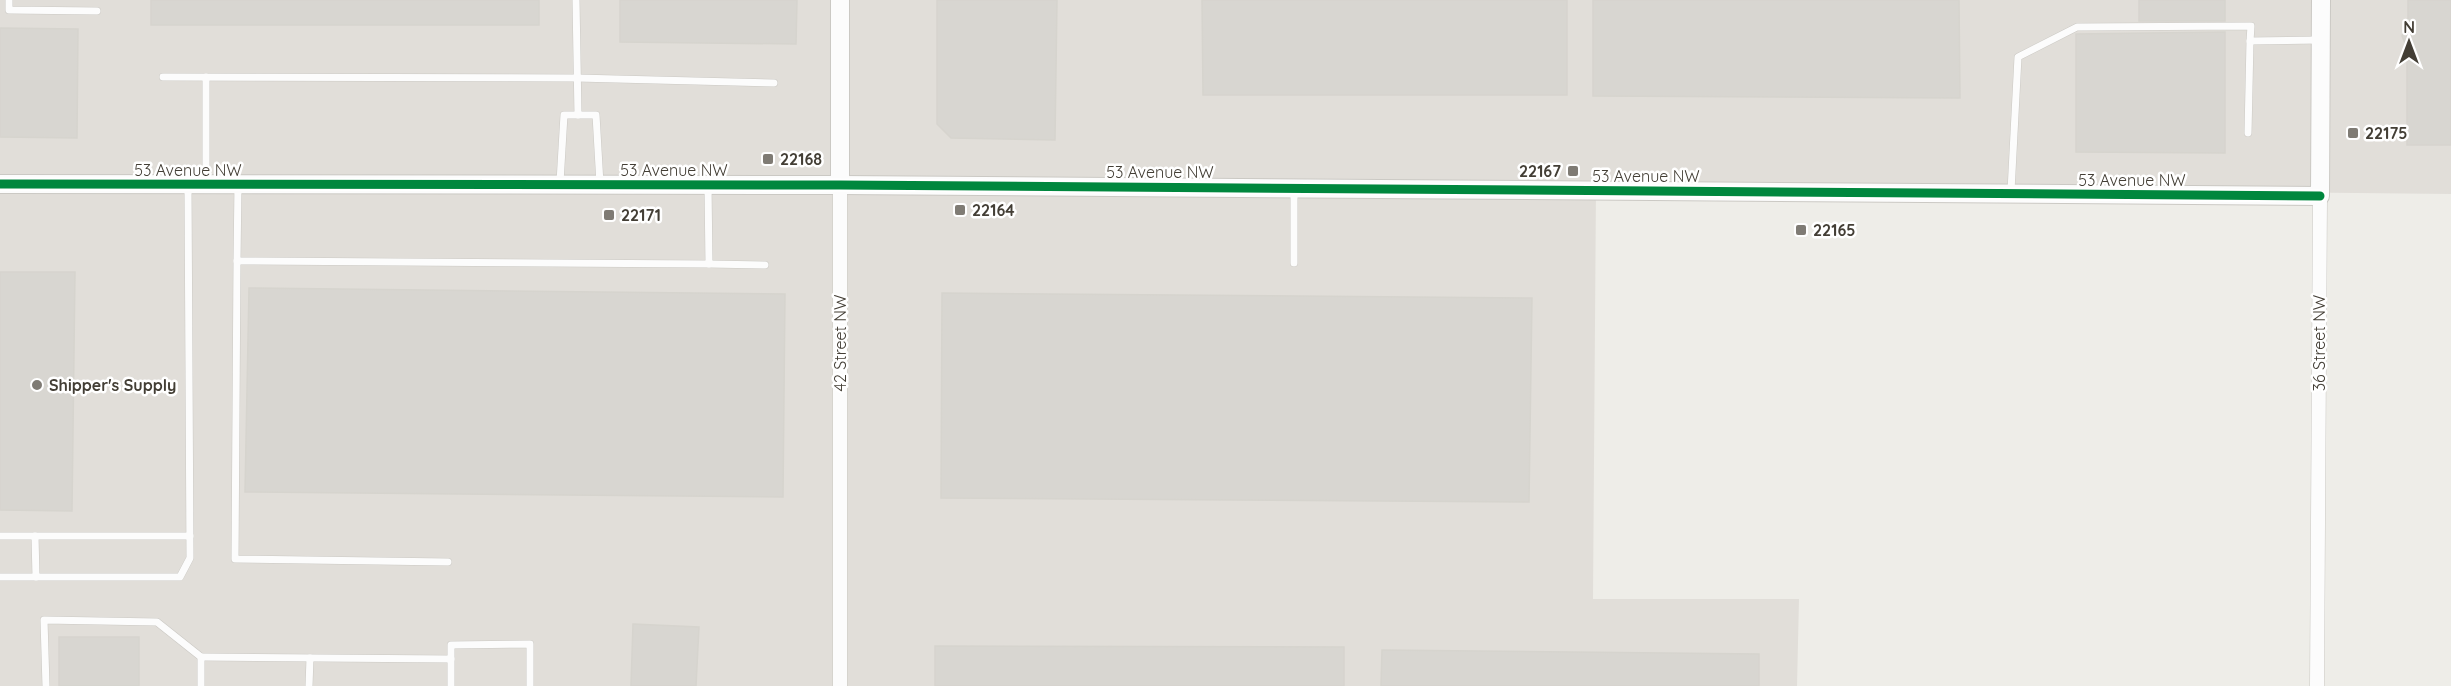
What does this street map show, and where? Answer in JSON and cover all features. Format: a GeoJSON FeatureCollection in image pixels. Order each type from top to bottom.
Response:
{"type":"FeatureCollection","features":[{"type":"Feature","properties":{"kind":"street","name":"42 Street NW"},"geometry":{"type":"LineString","coordinates":[[840,0],[840,686]]}},
{"type":"Feature","properties":{"kind":"street","name":"36 Street NW"},"geometry":{"type":"LineString","coordinates":[[2318,686],[2321,0]]}},
{"type":"Feature","properties":{"kind":"street","name":"53 Avenue NW"},"geometry":{"type":"LineString","coordinates":[[0,184],[840,185],[2319,196]]}},
{"type":"Feature","properties":{"kind":"lane"},"geometry":{"type":"LineString","coordinates":[[9,0],[9,10],[98,11]]}},
{"type":"Feature","properties":{"kind":"lane"},"geometry":{"type":"LineString","coordinates":[[576,0],[578,115]]}},
{"type":"Feature","properties":{"kind":"lane"},"geometry":{"type":"LineString","coordinates":[[2011,194],[2018,57],[2078,27],[2251,26],[2248,133]]}},
{"type":"Feature","properties":{"kind":"lane"},"geometry":{"type":"LineString","coordinates":[[2250,42],[2321,40]]}},
{"type":"Feature","properties":{"kind":"lane"},"geometry":{"type":"LineString","coordinates":[[164,77],[577,78],[774,82]]}},
{"type":"Feature","properties":{"kind":"lane"},"geometry":{"type":"LineString","coordinates":[[0,576],[180,577],[190,558],[197,185],[206,77]]}},
{"type":"Feature","properties":{"kind":"lane"},"geometry":{"type":"LineString","coordinates":[[559,185],[564,115],[596,115],[600,185]]}},
{"type":"Feature","properties":{"kind":"lane"},"geometry":{"type":"LineString","coordinates":[[238,185],[235,559],[448,562]]}},
{"type":"Feature","properties":{"kind":"lane"},"geometry":{"type":"LineString","coordinates":[[708,185],[710,264]]}},
{"type":"Feature","properties":{"kind":"lane"},"geometry":{"type":"LineString","coordinates":[[1294,188],[1294,263]]}},
{"type":"Feature","properties":{"kind":"lane"},"geometry":{"type":"LineString","coordinates":[[237,261],[765,265]]}},
{"type":"Feature","properties":{"kind":"lane"},"geometry":{"type":"LineString","coordinates":[[0,536],[190,536]]}},
{"type":"Feature","properties":{"kind":"lane"},"geometry":{"type":"LineString","coordinates":[[35,536],[36,577]]}},
{"type":"Feature","properties":{"kind":"lane"},"geometry":{"type":"LineString","coordinates":[[46,686],[44,620],[157,622],[201,657],[450,660]]}},
{"type":"Feature","properties":{"kind":"lane"},"geometry":{"type":"LineString","coordinates":[[451,686],[450,645],[530,644],[530,686]]}},
{"type":"Feature","properties":{"kind":"lane"},"geometry":{"type":"LineString","coordinates":[[201,657],[201,686]]}},
{"type":"Feature","properties":{"kind":"lane"},"geometry":{"type":"LineString","coordinates":[[309,686],[310,658]]}},
{"type":"Feature","properties":{"kind":"shaded area"},"geometry":{"type":"Polygon","coordinates":[[[0,0],[2451,0],[2451,194],[1596,185],[1593,599],[1799,599],[1797,686],[0,686],[0,0]]]}},
{"type":"Feature","properties":{"kind":"building"},"geometry":{"type":"Polygon","coordinates":[[[151,0],[539,0],[539,25],[151,25],[151,0]]]}},
{"type":"Feature","properties":{"kind":"building"},"geometry":{"type":"Polygon","coordinates":[[[620,0],[797,0],[796,44],[620,42],[620,0]]]}},
{"type":"Feature","properties":{"kind":"building"},"geometry":{"type":"Polygon","coordinates":[[[937,0],[1057,0],[1055,140],[951,138],[937,124],[937,0]]]}},
{"type":"Feature","properties":{"kind":"building"},"geometry":{"type":"Polygon","coordinates":[[[1202,0],[1567,0],[1567,95],[1203,95],[1202,0]]]}},
{"type":"Feature","properties":{"kind":"building"},"geometry":{"type":"Polygon","coordinates":[[[1593,0],[1959,0],[1960,98],[1593,96],[1593,0]]]}},
{"type":"Feature","properties":{"kind":"building"},"geometry":{"type":"Polygon","coordinates":[[[2139,0],[2225,0],[2225,21],[2139,21],[2139,0]]]}},
{"type":"Feature","properties":{"kind":"building"},"geometry":{"type":"Polygon","coordinates":[[[2408,0],[2451,0],[2451,145],[2407,145],[2407,48],[2402,36],[2408,19],[2408,0]]]}},
{"type":"Feature","properties":{"kind":"building"},"geometry":{"type":"Polygon","coordinates":[[[0,28],[78,29],[77,138],[0,137],[0,28]]]}},
{"type":"Feature","properties":{"kind":"building"},"geometry":{"type":"Polygon","coordinates":[[[2225,32],[2225,153],[2076,152],[2076,34],[2225,32]]]}},
{"type":"Feature","properties":{"kind":"building","name":"Shipper's Supply"},"geometry":{"type":"Polygon","coordinates":[[[0,272],[75,272],[72,511],[0,510],[0,272]]]}},
{"type":"Feature","properties":{"kind":"building"},"geometry":{"type":"Polygon","coordinates":[[[249,288],[785,294],[783,497],[245,492],[249,288]]]}},
{"type":"Feature","properties":{"kind":"building"},"geometry":{"type":"Polygon","coordinates":[[[942,293],[1532,298],[1529,502],[941,498],[942,293]]]}},
{"type":"Feature","properties":{"kind":"building"},"geometry":{"type":"Polygon","coordinates":[[[633,624],[699,627],[696,686],[631,686],[633,624]]]}},
{"type":"Feature","properties":{"kind":"building"},"geometry":{"type":"Polygon","coordinates":[[[59,637],[139,637],[139,686],[59,686],[59,637]]]}},
{"type":"Feature","properties":{"kind":"building"},"geometry":{"type":"Polygon","coordinates":[[[935,646],[1344,647],[1344,686],[935,686],[935,646]]]}},
{"type":"Feature","properties":{"kind":"building"},"geometry":{"type":"Polygon","coordinates":[[[1382,650],[1759,654],[1759,686],[1381,686],[1382,650]]]}},
{"type":"Feature","properties":{"kind":"cycle path"},"geometry":{"type":"LineString","coordinates":[[0,184],[840,185],[2320,196]]}},
{"type":"Feature","properties":{"kind":"place","name":"22175"},"geometry":{"type":"Point","coordinates":[2353,133]}},
{"type":"Feature","properties":{"kind":"place","name":"22168"},"geometry":{"type":"Point","coordinates":[768,159]}},
{"type":"Feature","properties":{"kind":"place","name":"22167"},"geometry":{"type":"Point","coordinates":[1573,171]}},
{"type":"Feature","properties":{"kind":"place","name":"22164"},"geometry":{"type":"Point","coordinates":[960,210]}},
{"type":"Feature","properties":{"kind":"place","name":"22171"},"geometry":{"type":"Point","coordinates":[609,215]}},
{"type":"Feature","properties":{"kind":"place","name":"22165"},"geometry":{"type":"Point","coordinates":[1801,230]}},
{"type":"Feature","properties":{"kind":"place","name":"Shipper's Supply"},"geometry":{"type":"Point","coordinates":[37,385]}}]}
